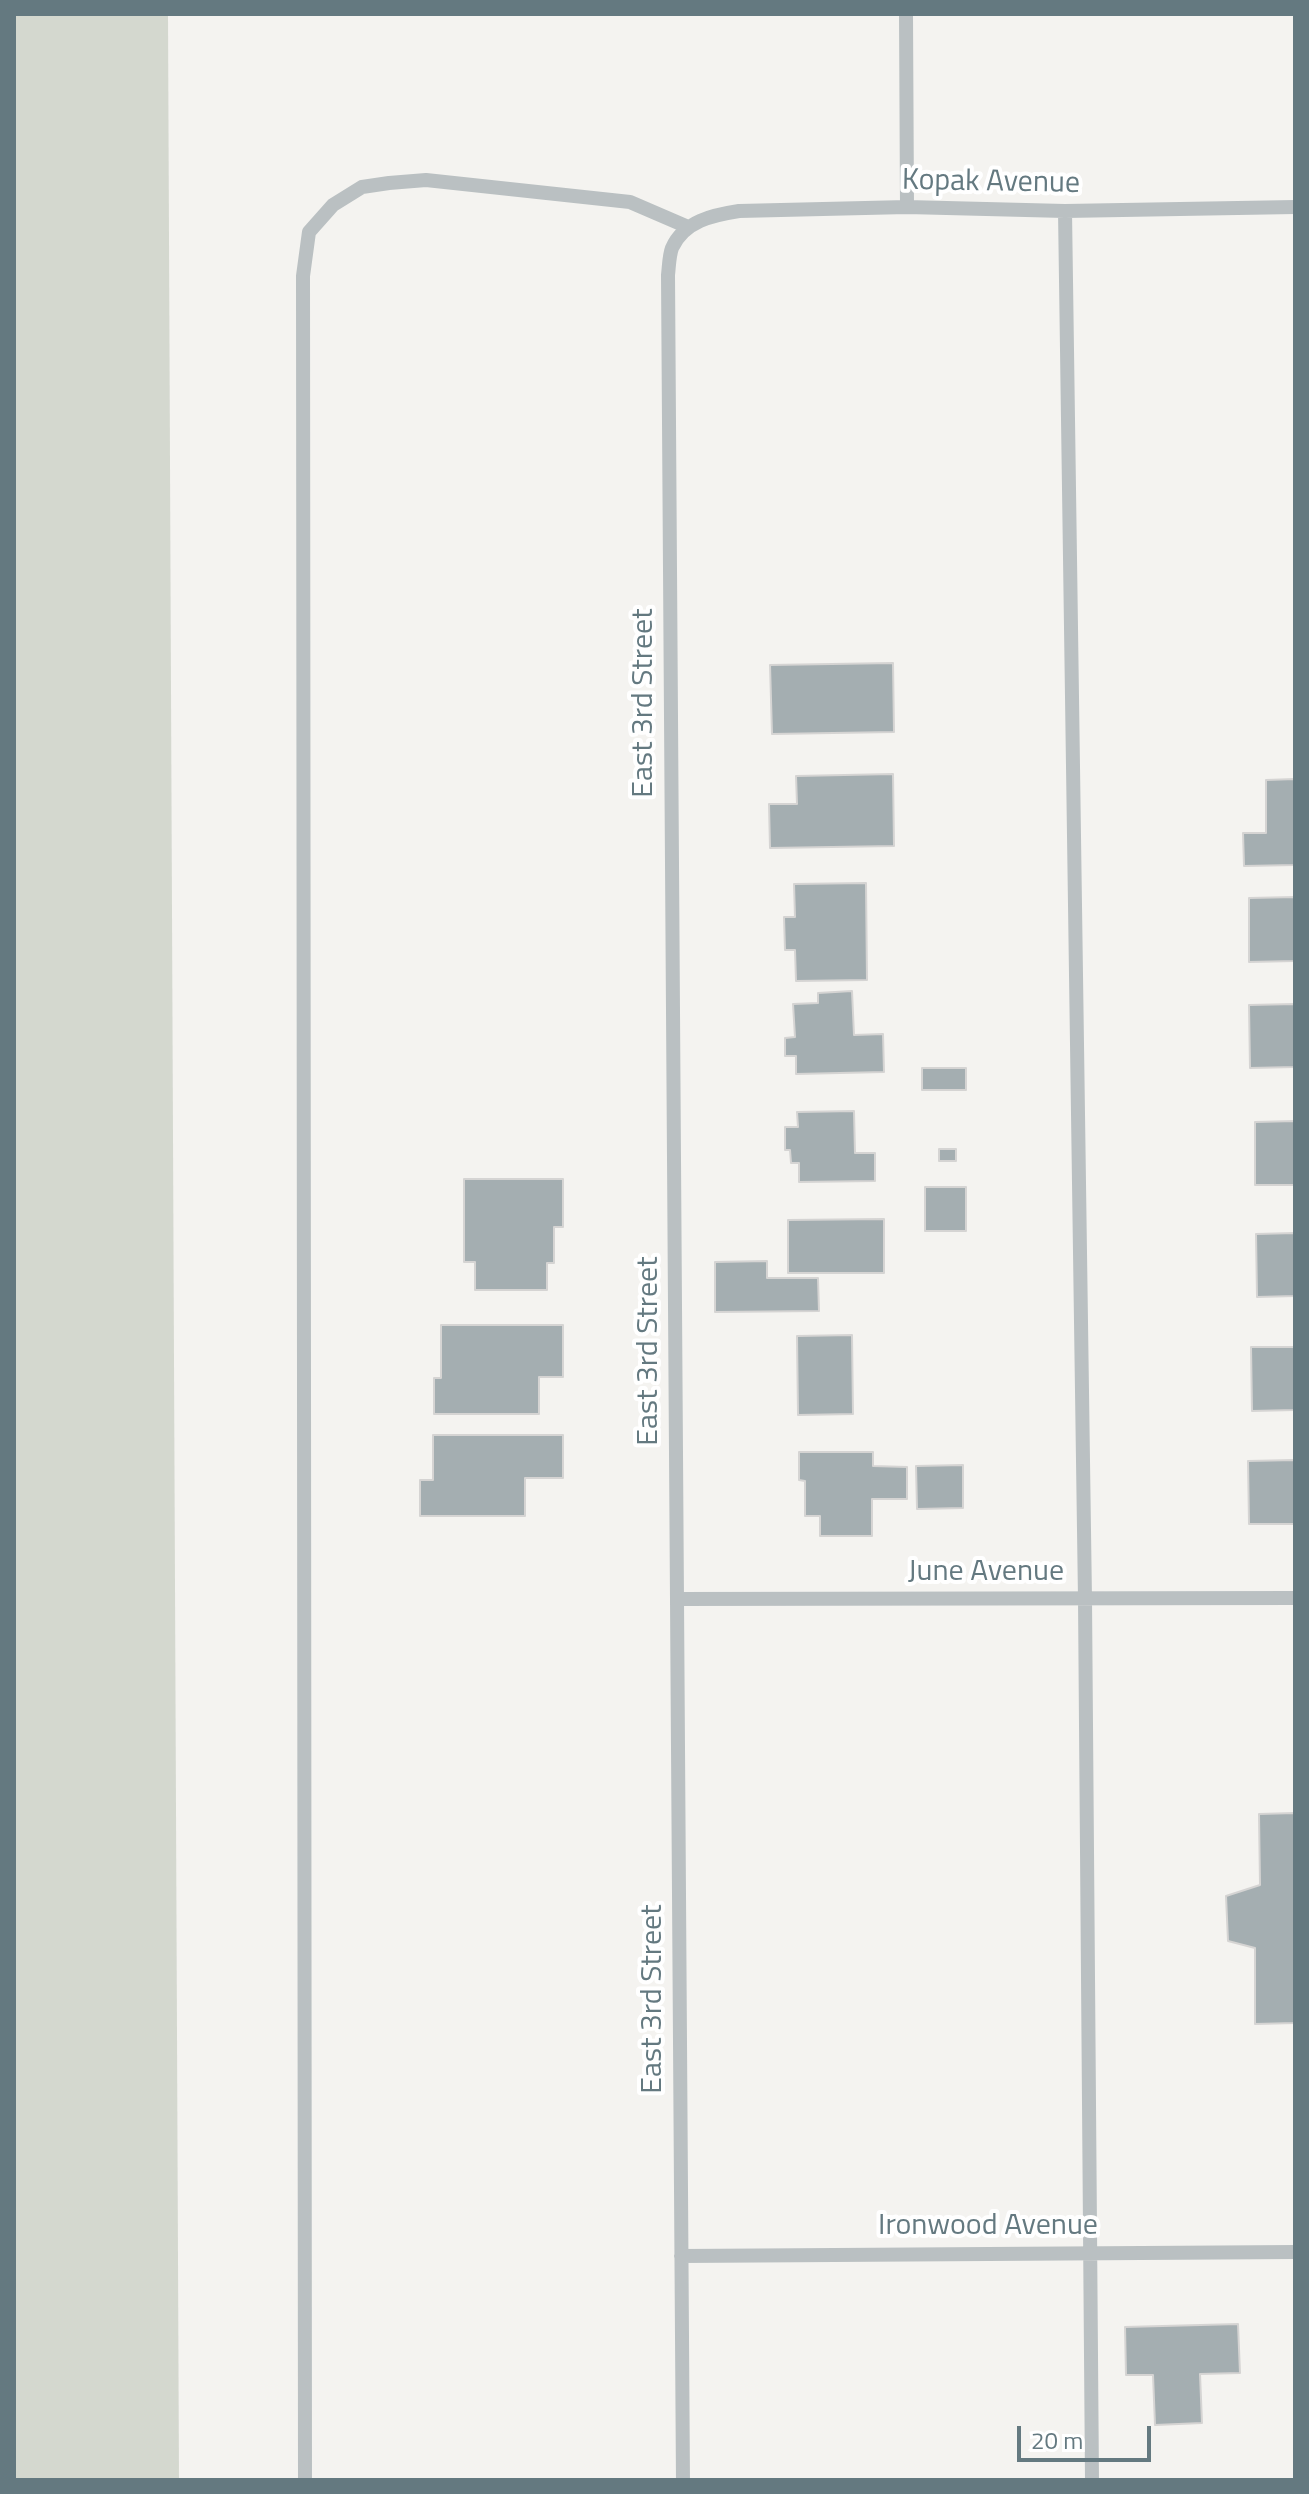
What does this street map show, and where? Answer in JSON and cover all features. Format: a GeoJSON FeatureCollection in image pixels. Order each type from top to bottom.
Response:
{"type":"FeatureCollection","features":[{"type":"Feature","properties":{"kind":"street"},"geometry":{"type":"LineString","coordinates":[[906,14],[907,207]]}},
{"type":"Feature","properties":{"kind":"street"},"geometry":{"type":"LineString","coordinates":[[305,2480],[303,276],[309,232],[333,205],[362,187],[426,180],[630,202],[688,227]]}},
{"type":"Feature","properties":{"kind":"street","name":"Kopak Avenue"},"geometry":{"type":"LineString","coordinates":[[688,227],[712,215],[739,211],[907,207],[1065,211],[1295,207]]}},
{"type":"Feature","properties":{"kind":"street"},"geometry":{"type":"LineString","coordinates":[[1065,211],[1085,1599],[1092,2480]]}},
{"type":"Feature","properties":{"kind":"street","name":"East 3rd Street"},"geometry":{"type":"LineString","coordinates":[[683,2480],[668,275],[672,248],[688,227]]}},
{"type":"Feature","properties":{"kind":"street","name":"June Avenue"},"geometry":{"type":"LineString","coordinates":[[677,1599],[1295,1598]]}},
{"type":"Feature","properties":{"kind":"street","name":"Ironwood Avenue"},"geometry":{"type":"LineString","coordinates":[[681,2256],[1295,2252]]}},
{"type":"Feature","properties":{"kind":"shaded area"},"geometry":{"type":"Polygon","coordinates":[[[14,14],[168,14],[179,2480],[14,2480],[14,14]]]}},
{"type":"Feature","properties":{"kind":"building"},"geometry":{"type":"Polygon","coordinates":[[[893,663],[894,732],[772,734],[770,665],[893,663]]]}},
{"type":"Feature","properties":{"kind":"building"},"geometry":{"type":"Polygon","coordinates":[[[893,774],[894,846],[770,848],[769,804],[797,804],[796,776],[893,774]]]}},
{"type":"Feature","properties":{"kind":"building"},"geometry":{"type":"Polygon","coordinates":[[[1295,779],[1295,865],[1244,866],[1243,833],[1266,833],[1266,780],[1295,779]]]}},
{"type":"Feature","properties":{"kind":"building"},"geometry":{"type":"Polygon","coordinates":[[[866,883],[867,980],[796,981],[795,950],[785,950],[784,917],[795,917],[794,884],[866,883]]]}},
{"type":"Feature","properties":{"kind":"building"},"geometry":{"type":"Polygon","coordinates":[[[1295,897],[1295,961],[1249,962],[1249,898],[1295,897]]]}},
{"type":"Feature","properties":{"kind":"building"},"geometry":{"type":"Polygon","coordinates":[[[852,991],[854,1035],[883,1034],[884,1072],[796,1074],[796,1056],[785,1056],[785,1038],[795,1037],[793,1004],[818,1003],[818,993],[852,991]]]}},
{"type":"Feature","properties":{"kind":"building"},"geometry":{"type":"Polygon","coordinates":[[[1295,1004],[1295,1067],[1250,1068],[1249,1005],[1295,1004]]]}},
{"type":"Feature","properties":{"kind":"building"},"geometry":{"type":"Polygon","coordinates":[[[922,1068],[966,1068],[966,1090],[922,1090],[922,1068]]]}},
{"type":"Feature","properties":{"kind":"building"},"geometry":{"type":"Polygon","coordinates":[[[854,1111],[855,1153],[875,1153],[875,1181],[799,1182],[799,1163],[791,1163],[790,1150],[785,1150],[785,1127],[798,1127],[797,1112],[854,1111]]]}},
{"type":"Feature","properties":{"kind":"building"},"geometry":{"type":"Polygon","coordinates":[[[1295,1121],[1295,1185],[1255,1185],[1255,1122],[1295,1121]]]}},
{"type":"Feature","properties":{"kind":"building"},"geometry":{"type":"Polygon","coordinates":[[[939,1149],[956,1149],[956,1161],[939,1161],[939,1149]]]}},
{"type":"Feature","properties":{"kind":"building"},"geometry":{"type":"Polygon","coordinates":[[[464,1179],[563,1179],[563,1227],[554,1227],[554,1263],[547,1263],[547,1290],[475,1290],[475,1262],[464,1262],[464,1179]]]}},
{"type":"Feature","properties":{"kind":"building"},"geometry":{"type":"Polygon","coordinates":[[[925,1187],[966,1187],[966,1231],[925,1231],[925,1187]]]}},
{"type":"Feature","properties":{"kind":"building"},"geometry":{"type":"Polygon","coordinates":[[[884,1219],[884,1273],[788,1273],[788,1220],[884,1219]]]}},
{"type":"Feature","properties":{"kind":"building"},"geometry":{"type":"Polygon","coordinates":[[[1295,1233],[1295,1296],[1257,1297],[1256,1234],[1295,1233]]]}},
{"type":"Feature","properties":{"kind":"building"},"geometry":{"type":"Polygon","coordinates":[[[767,1261],[767,1278],[818,1278],[819,1311],[715,1312],[715,1262],[767,1261]]]}},
{"type":"Feature","properties":{"kind":"building"},"geometry":{"type":"Polygon","coordinates":[[[441,1325],[563,1325],[563,1377],[539,1377],[539,1414],[434,1414],[434,1378],[441,1378],[441,1325]]]}},
{"type":"Feature","properties":{"kind":"building"},"geometry":{"type":"Polygon","coordinates":[[[852,1335],[853,1414],[798,1415],[797,1336],[852,1335]]]}},
{"type":"Feature","properties":{"kind":"building"},"geometry":{"type":"Polygon","coordinates":[[[1251,1347],[1295,1347],[1295,1410],[1252,1411],[1251,1347]]]}},
{"type":"Feature","properties":{"kind":"building"},"geometry":{"type":"Polygon","coordinates":[[[433,1435],[563,1435],[563,1478],[525,1478],[525,1516],[420,1516],[420,1480],[433,1480],[433,1435]]]}},
{"type":"Feature","properties":{"kind":"building"},"geometry":{"type":"Polygon","coordinates":[[[799,1452],[873,1452],[873,1466],[907,1467],[907,1499],[872,1499],[872,1536],[820,1536],[820,1516],[805,1516],[805,1481],[799,1480],[799,1452]]]}},
{"type":"Feature","properties":{"kind":"building"},"geometry":{"type":"Polygon","coordinates":[[[1295,1460],[1295,1524],[1249,1524],[1248,1461],[1295,1460]]]}},
{"type":"Feature","properties":{"kind":"building"},"geometry":{"type":"Polygon","coordinates":[[[963,1465],[963,1508],[917,1509],[916,1466],[963,1465]]]}},
{"type":"Feature","properties":{"kind":"building"},"geometry":{"type":"Polygon","coordinates":[[[1295,1813],[1295,2023],[1255,2024],[1255,1948],[1228,1941],[1226,1896],[1260,1885],[1259,1814],[1295,1813]]]}},
{"type":"Feature","properties":{"kind":"building"},"geometry":{"type":"Polygon","coordinates":[[[1238,2324],[1240,2373],[1200,2374],[1202,2423],[1155,2425],[1153,2375],[1126,2375],[1125,2327],[1238,2324]]]}}]}
